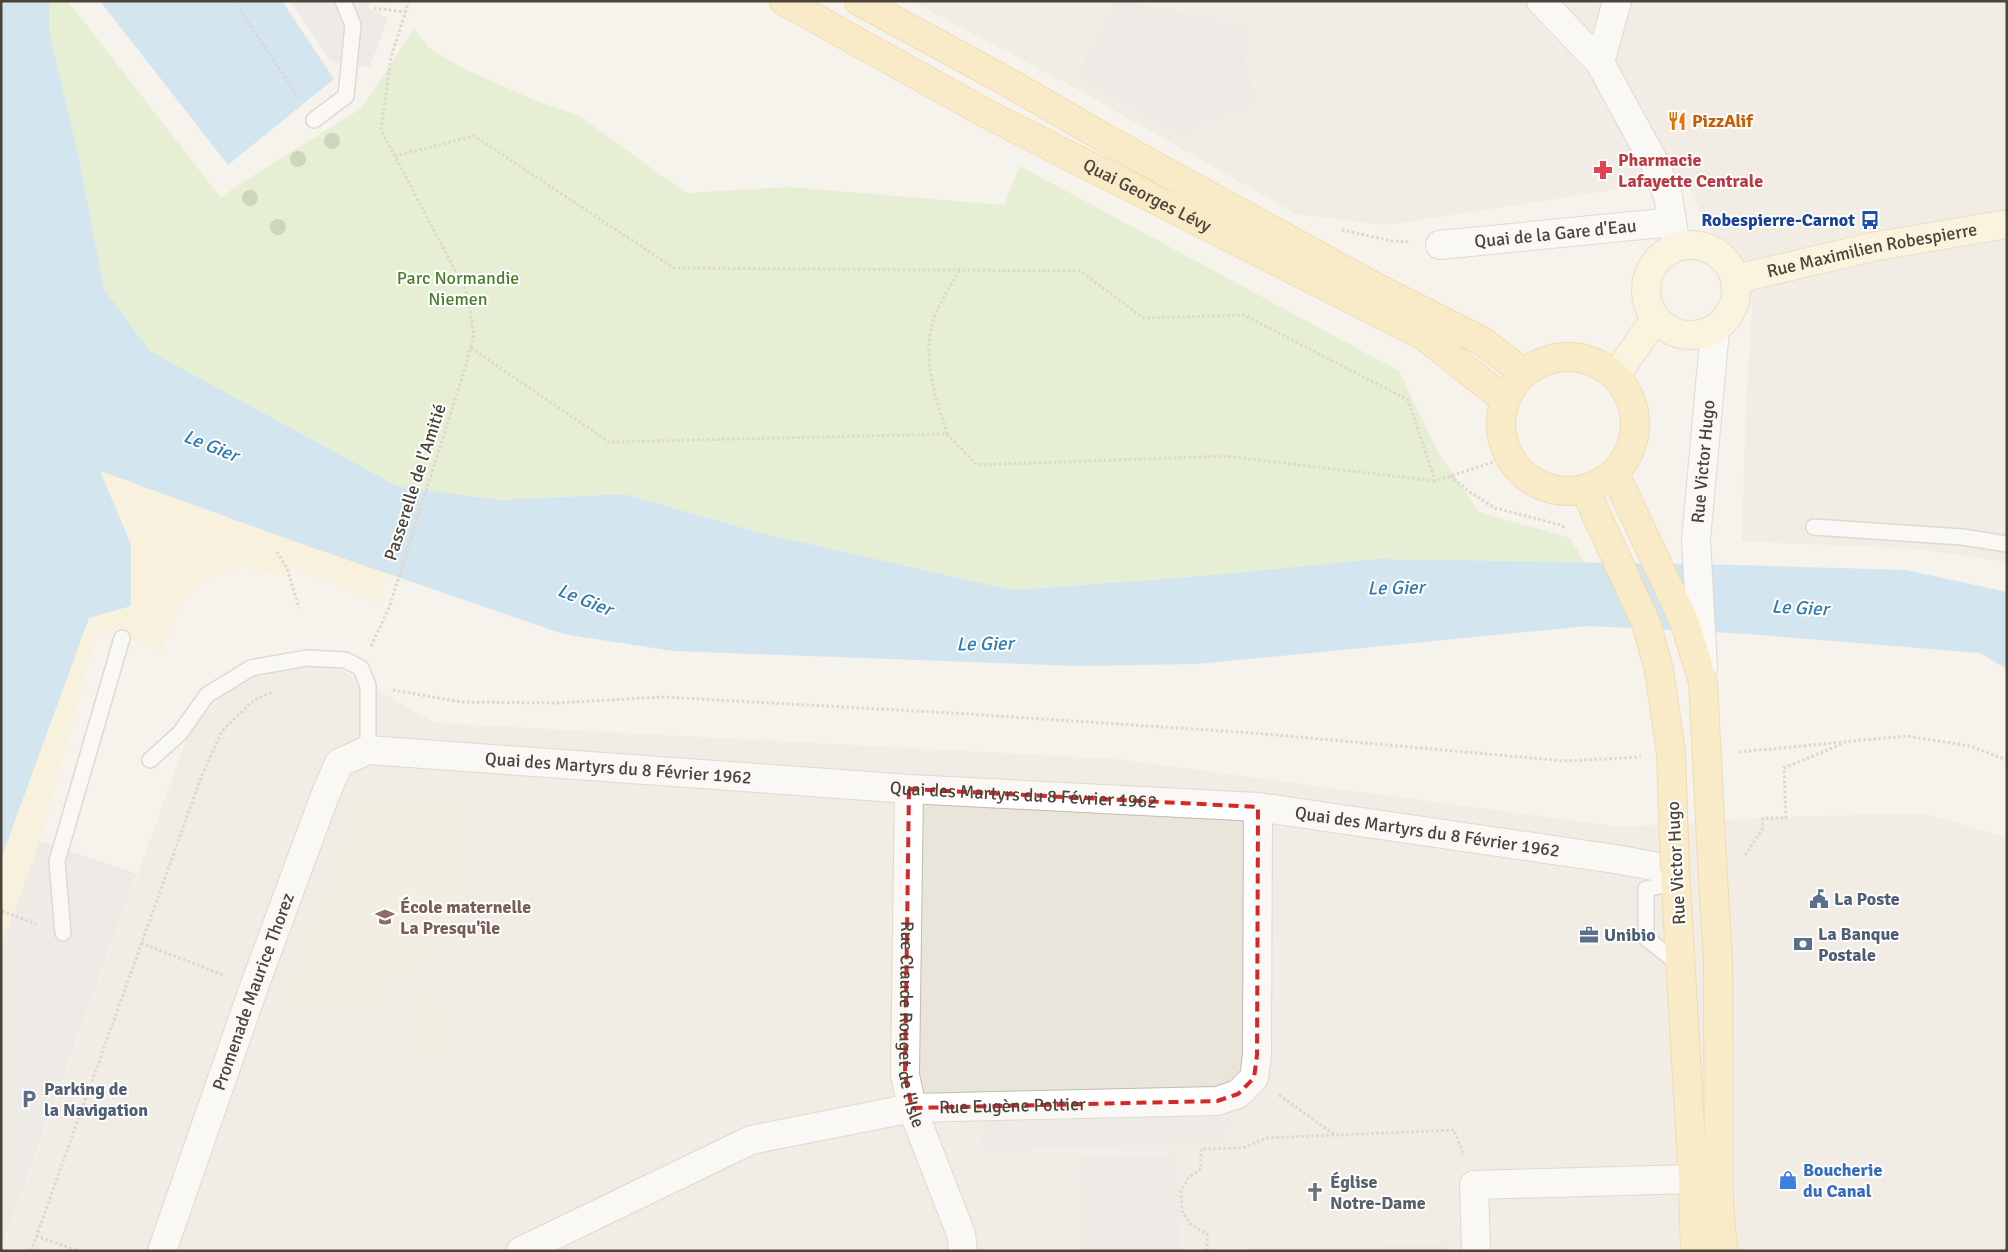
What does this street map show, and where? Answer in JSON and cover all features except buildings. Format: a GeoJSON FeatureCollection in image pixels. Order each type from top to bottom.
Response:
{"type":"FeatureCollection","features":[{"type":"Feature","properties":{"kind":"main road","name":"Quai Georges Lévy"},"geometry":{"type":"LineString","coordinates":[[784,1],[987,114],[1424,336],[1505,400]]}},
{"type":"Feature","properties":{"kind":"main road","name":"Quai Georges Lévy"},"geometry":{"type":"LineString","coordinates":[[858,1],[1004,80],[1115,144],[1368,284],[1482,342],[1524,373]]}},
{"type":"Feature","properties":{"kind":"main road","name":"Rue Maximilien Robespierre"},"geometry":{"type":"LineString","coordinates":[[1736,279],[1872,247],[2007,224]]}},
{"type":"Feature","properties":{"kind":"main road"},"geometry":{"type":"LineString","coordinates":[[1674,234],[1695,245],[1713,250],[1728,262],[1736,279],[1737,294],[1734,308],[1726,320],[1715,330],[1700,335],[1683,336],[1668,330],[1655,319],[1647,304],[1645,286],[1650,269],[1661,256],[1674,234]]}},
{"type":"Feature","properties":{"kind":"main road"},"geometry":{"type":"LineString","coordinates":[[1616,375],[1655,319]]}},
{"type":"Feature","properties":{"kind":"main road"},"geometry":{"type":"LineString","coordinates":[[1570,356],[1595,362],[1616,375],[1631,398],[1636,425],[1630,452],[1614,474],[1585,490],[1563,491],[1542,486],[1523,474],[1510,457],[1502,439],[1501,419],[1505,400],[1513,386],[1524,373],[1546,360],[1570,356]]}},
{"type":"Feature","properties":{"kind":"main road","name":"Rue Victor Hugo"},"geometry":{"type":"LineString","coordinates":[[1614,474],[1633,517],[1646,537],[1685,623],[1703,682],[1718,960],[1719,1203],[1723,1251]]}},
{"type":"Feature","properties":{"kind":"main road","name":"Rue Victor Hugo"},"geometry":{"type":"LineString","coordinates":[[1585,490],[1646,623],[1659,670],[1671,753],[1695,1251]]}},
{"type":"Feature","properties":{"kind":"street"},"geometry":{"type":"LineString","coordinates":[[1541,1],[1600,63],[1655,164],[1668,196],[1674,234]]}},
{"type":"Feature","properties":{"kind":"street"},"geometry":{"type":"LineString","coordinates":[[1600,63],[1617,1]]}},
{"type":"Feature","properties":{"kind":"street","name":"Quai de la Gare d'Eau"},"geometry":{"type":"LineString","coordinates":[[1440,245],[1674,234]]}},
{"type":"Feature","properties":{"kind":"street","name":"Rue Victor Hugo"},"geometry":{"type":"LineString","coordinates":[[1703,682],[1696,540],[1715,330]]}},
{"type":"Feature","properties":{"kind":"street","name":"Quai des Martyrs du 8 Février 1962"},"geometry":{"type":"LineString","coordinates":[[368,750],[909,789],[1258,807],[1615,859],[1676,876]]}},
{"type":"Feature","properties":{"kind":"street","name":"Promenade Maurice Thorez"},"geometry":{"type":"LineString","coordinates":[[162,1251],[254,987],[324,798],[339,763],[368,750]]}},
{"type":"Feature","properties":{"kind":"street","name":"Rue Claude Rouget de l'Isle"},"geometry":{"type":"LineString","coordinates":[[909,789],[905,1075],[912,1108],[961,1234],[963,1251]]}},
{"type":"Feature","properties":{"kind":"street"},"geometry":{"type":"LineString","coordinates":[[1254,1078],[1257,1055],[1258,807]]}},
{"type":"Feature","properties":{"kind":"street","name":"Rue Eugène Pottier"},"geometry":{"type":"LineString","coordinates":[[521,1251],[751,1140],[912,1108],[1217,1101],[1238,1094],[1254,1078]]}},
{"type":"Feature","properties":{"kind":"street"},"geometry":{"type":"LineString","coordinates":[[1476,1251],[1474,1186],[1693,1180]]}},
{"type":"Feature","properties":{"kind":"lane"},"geometry":{"type":"LineString","coordinates":[[314,120],[346,96],[353,25],[343,1]]}},
{"type":"Feature","properties":{"kind":"lane"},"geometry":{"type":"LineString","coordinates":[[1814,527],[1962,537],[2007,544]]}},
{"type":"Feature","properties":{"kind":"lane"},"geometry":{"type":"LineString","coordinates":[[63,933],[57,861],[122,638]]}},
{"type":"Feature","properties":{"kind":"lane"},"geometry":{"type":"LineString","coordinates":[[150,760],[180,732],[207,695],[251,668],[307,658],[345,660],[361,668],[368,686],[368,750]]}},
{"type":"Feature","properties":{"kind":"path"},"geometry":{"type":"LineString","coordinates":[[234,1],[314,120]]}},
{"type":"Feature","properties":{"kind":"path","name":"Passerelle de l'Amitié"},"geometry":{"type":"LineString","coordinates":[[361,668],[389,608],[474,335],[466,291],[381,130],[391,57],[409,1]]}},
{"type":"Feature","properties":{"kind":"path"},"geometry":{"type":"LineString","coordinates":[[395,156],[474,136],[674,268],[1080,271],[1143,318],[1244,315],[1408,400],[1435,481]]}},
{"type":"Feature","properties":{"kind":"path"},"geometry":{"type":"LineString","coordinates":[[1333,226],[1341,230],[1392,241],[1440,245]]}},
{"type":"Feature","properties":{"kind":"path"},"geometry":{"type":"LineString","coordinates":[[959,270],[936,312],[929,345],[932,384],[947,434],[977,465],[1225,456],[1435,481],[1510,457]]}},
{"type":"Feature","properties":{"kind":"path"},"geometry":{"type":"LineString","coordinates":[[470,348],[609,442],[947,434]]}},
{"type":"Feature","properties":{"kind":"path"},"geometry":{"type":"LineString","coordinates":[[278,552],[287,568],[298,608]]}},
{"type":"Feature","properties":{"kind":"path"},"geometry":{"type":"LineString","coordinates":[[368,686],[461,702],[556,703],[663,697],[952,713],[1254,733],[1566,761],[1644,757]]}},
{"type":"Feature","properties":{"kind":"path"},"geometry":{"type":"LineString","coordinates":[[31,1251],[202,775],[222,731],[254,700],[278,691]]}},
{"type":"Feature","properties":{"kind":"path"},"geometry":{"type":"LineString","coordinates":[[1730,752],[1906,736],[1970,746],[2007,760]]}},
{"type":"Feature","properties":{"kind":"path"},"geometry":{"type":"LineString","coordinates":[[1763,818],[1786,818],[1784,768],[1846,742]]}},
{"type":"Feature","properties":{"kind":"path"},"geometry":{"type":"LineString","coordinates":[[2,911],[12,916]]}},
{"type":"Feature","properties":{"kind":"path"},"geometry":{"type":"LineString","coordinates":[[141,943],[254,987]]}},
{"type":"Feature","properties":{"kind":"path"},"geometry":{"type":"LineString","coordinates":[[1254,1078],[1336,1135]]}},
{"type":"Feature","properties":{"kind":"path"},"geometry":{"type":"LineString","coordinates":[[1207,1251],[1207,1234],[1190,1224],[1182,1211],[1181,1191],[1188,1178],[1201,1169],[1201,1149],[1243,1148],[1266,1138],[1454,1130],[1474,1186]]}},
{"type":"Feature","properties":{"kind":"path"},"geometry":{"type":"LineString","coordinates":[[36,1236],[79,1251]]}},
{"type":"Feature","properties":{"kind":"highlighted area"},"geometry":{"type":"Polygon","coordinates":[[[909,789],[1258,807],[1257,1055],[1254,1078],[1238,1094],[1217,1101],[912,1108],[905,1075],[909,789]]]}},
{"type":"Feature","properties":{"kind":"shaded area"},"geometry":{"type":"Polygon","coordinates":[[[290,1],[371,1],[368,7],[388,18],[370,67],[331,62],[290,1]]]}},
{"type":"Feature","properties":{"kind":"shaded area"},"geometry":{"type":"Polygon","coordinates":[[[911,1],[2007,1],[2007,562],[1916,549],[1742,541],[1746,402],[1752,309],[1732,259],[1706,223],[1685,179],[1387,225],[1296,214],[1068,84],[911,1]]]}},
{"type":"Feature","properties":{"kind":"shaded area"},"geometry":{"type":"Polygon","coordinates":[[[1115,1],[1125,1],[1251,27],[1244,59],[1260,106],[1204,124],[1185,137],[1078,79],[1080,68],[1115,1]]]}},
{"type":"Feature","properties":{"kind":"shaded area"},"geometry":{"type":"Polygon","coordinates":[[[305,664],[340,669],[435,723],[1116,759],[1621,827],[1786,817],[1922,813],[2007,837],[2007,1251],[2,1251],[188,735],[219,698],[256,674],[305,664]]]}},
{"type":"Feature","properties":{"kind":"shaded area","name":"École maternelle La Presqu'île"},"geometry":{"type":"Polygon","coordinates":[[[359,793],[473,803],[467,892],[461,898],[445,941],[433,937],[417,980],[417,997],[453,999],[449,1052],[414,1051],[415,1009],[408,1007],[408,980],[395,975],[378,1017],[341,1001],[284,1006],[359,793]]]}},
{"type":"Feature","properties":{"kind":"shaded area","name":"Parking de la Navigation"},"geometry":{"type":"Polygon","coordinates":[[[40,841],[137,874],[1,1251],[1,947],[40,841]]]}},
{"type":"Feature","properties":{"kind":"shaded area"},"geometry":{"type":"Polygon","coordinates":[[[1233,1116],[1221,1145],[978,1150],[986,1122],[1233,1116]]]}},
{"type":"Feature","properties":{"kind":"shaded area"},"geometry":{"type":"Polygon","coordinates":[[[1177,1155],[1181,1251],[1081,1251],[1077,1157],[1177,1155]]]}},
{"type":"Feature","properties":{"kind":"shaded area"},"geometry":{"type":"Polygon","coordinates":[[[1448,1243],[1448,1251],[1181,1251],[1448,1243]]]}},
{"type":"Feature","properties":{"kind":"green space","name":"Parc Normandie Niemen"},"geometry":{"type":"Polygon","coordinates":[[[49,1],[67,1],[75,10],[221,198],[235,187],[362,108],[414,29],[429,48],[462,68],[534,100],[578,115],[686,193],[790,187],[1004,205],[1020,166],[1399,371],[1439,454],[1479,512],[1570,538],[1585,563],[1378,559],[1190,577],[1012,590],[761,533],[624,494],[499,500],[397,486],[150,351],[104,289],[78,154],[49,31],[49,1]]]}},
{"type":"Feature","properties":{"kind":"sand"},"geometry":{"type":"Polygon","coordinates":[[[99,471],[296,542],[387,572],[380,604],[294,566],[285,575],[242,567],[207,578],[180,605],[161,652],[116,629],[95,638],[40,841],[1,947],[1,859],[89,618],[131,544],[99,471]]]}},
{"type":"Feature","properties":{"kind":"water","name":"Le Gier"},"geometry":{"type":"Polygon","coordinates":[[[1,1],[49,1],[49,31],[78,154],[104,289],[150,351],[397,486],[499,500],[624,494],[761,533],[1012,590],[1190,577],[1378,559],[1906,570],[2007,592],[2007,669],[1980,653],[1748,634],[1589,626],[1197,664],[1077,666],[673,651],[563,634],[296,542],[100,471],[131,544],[131,606],[89,618],[1,859],[1,1]]]}},
{"type":"Feature","properties":{"kind":"water"},"geometry":{"type":"Polygon","coordinates":[[[100,1],[282,1],[334,79],[228,165],[100,1]]]}},
{"type":"Feature","properties":{"kind":"place","name":"PizzAlif"},"geometry":{"type":"Point","coordinates":[1677,121]}},
{"type":"Feature","properties":{"kind":"place","name":"Pharmacie Lafayette Centrale"},"geometry":{"type":"Point","coordinates":[1603,170]}},
{"type":"Feature","properties":{"kind":"place","name":"Robespierre-Carnot"},"geometry":{"type":"Point","coordinates":[1870,220]}},
{"type":"Feature","properties":{"kind":"place","name":"La Poste"},"geometry":{"type":"Point","coordinates":[1819,899]}},
{"type":"Feature","properties":{"kind":"place","name":"École maternelle La Presqu'île"},"geometry":{"type":"Point","coordinates":[385,917]}},
{"type":"Feature","properties":{"kind":"place","name":"Unibio"},"geometry":{"type":"Point","coordinates":[1589,935]}},
{"type":"Feature","properties":{"kind":"place","name":"La Banque Postale"},"geometry":{"type":"Point","coordinates":[1803,944]}},
{"type":"Feature","properties":{"kind":"place","name":"Parking de la Navigation"},"geometry":{"type":"Point","coordinates":[29,1099]}},
{"type":"Feature","properties":{"kind":"place","name":"Boucherie du Canal"},"geometry":{"type":"Point","coordinates":[1788,1180]}},
{"type":"Feature","properties":{"kind":"place","name":"Église Notre-Dame"},"geometry":{"type":"Point","coordinates":[1315,1192]}}]}
